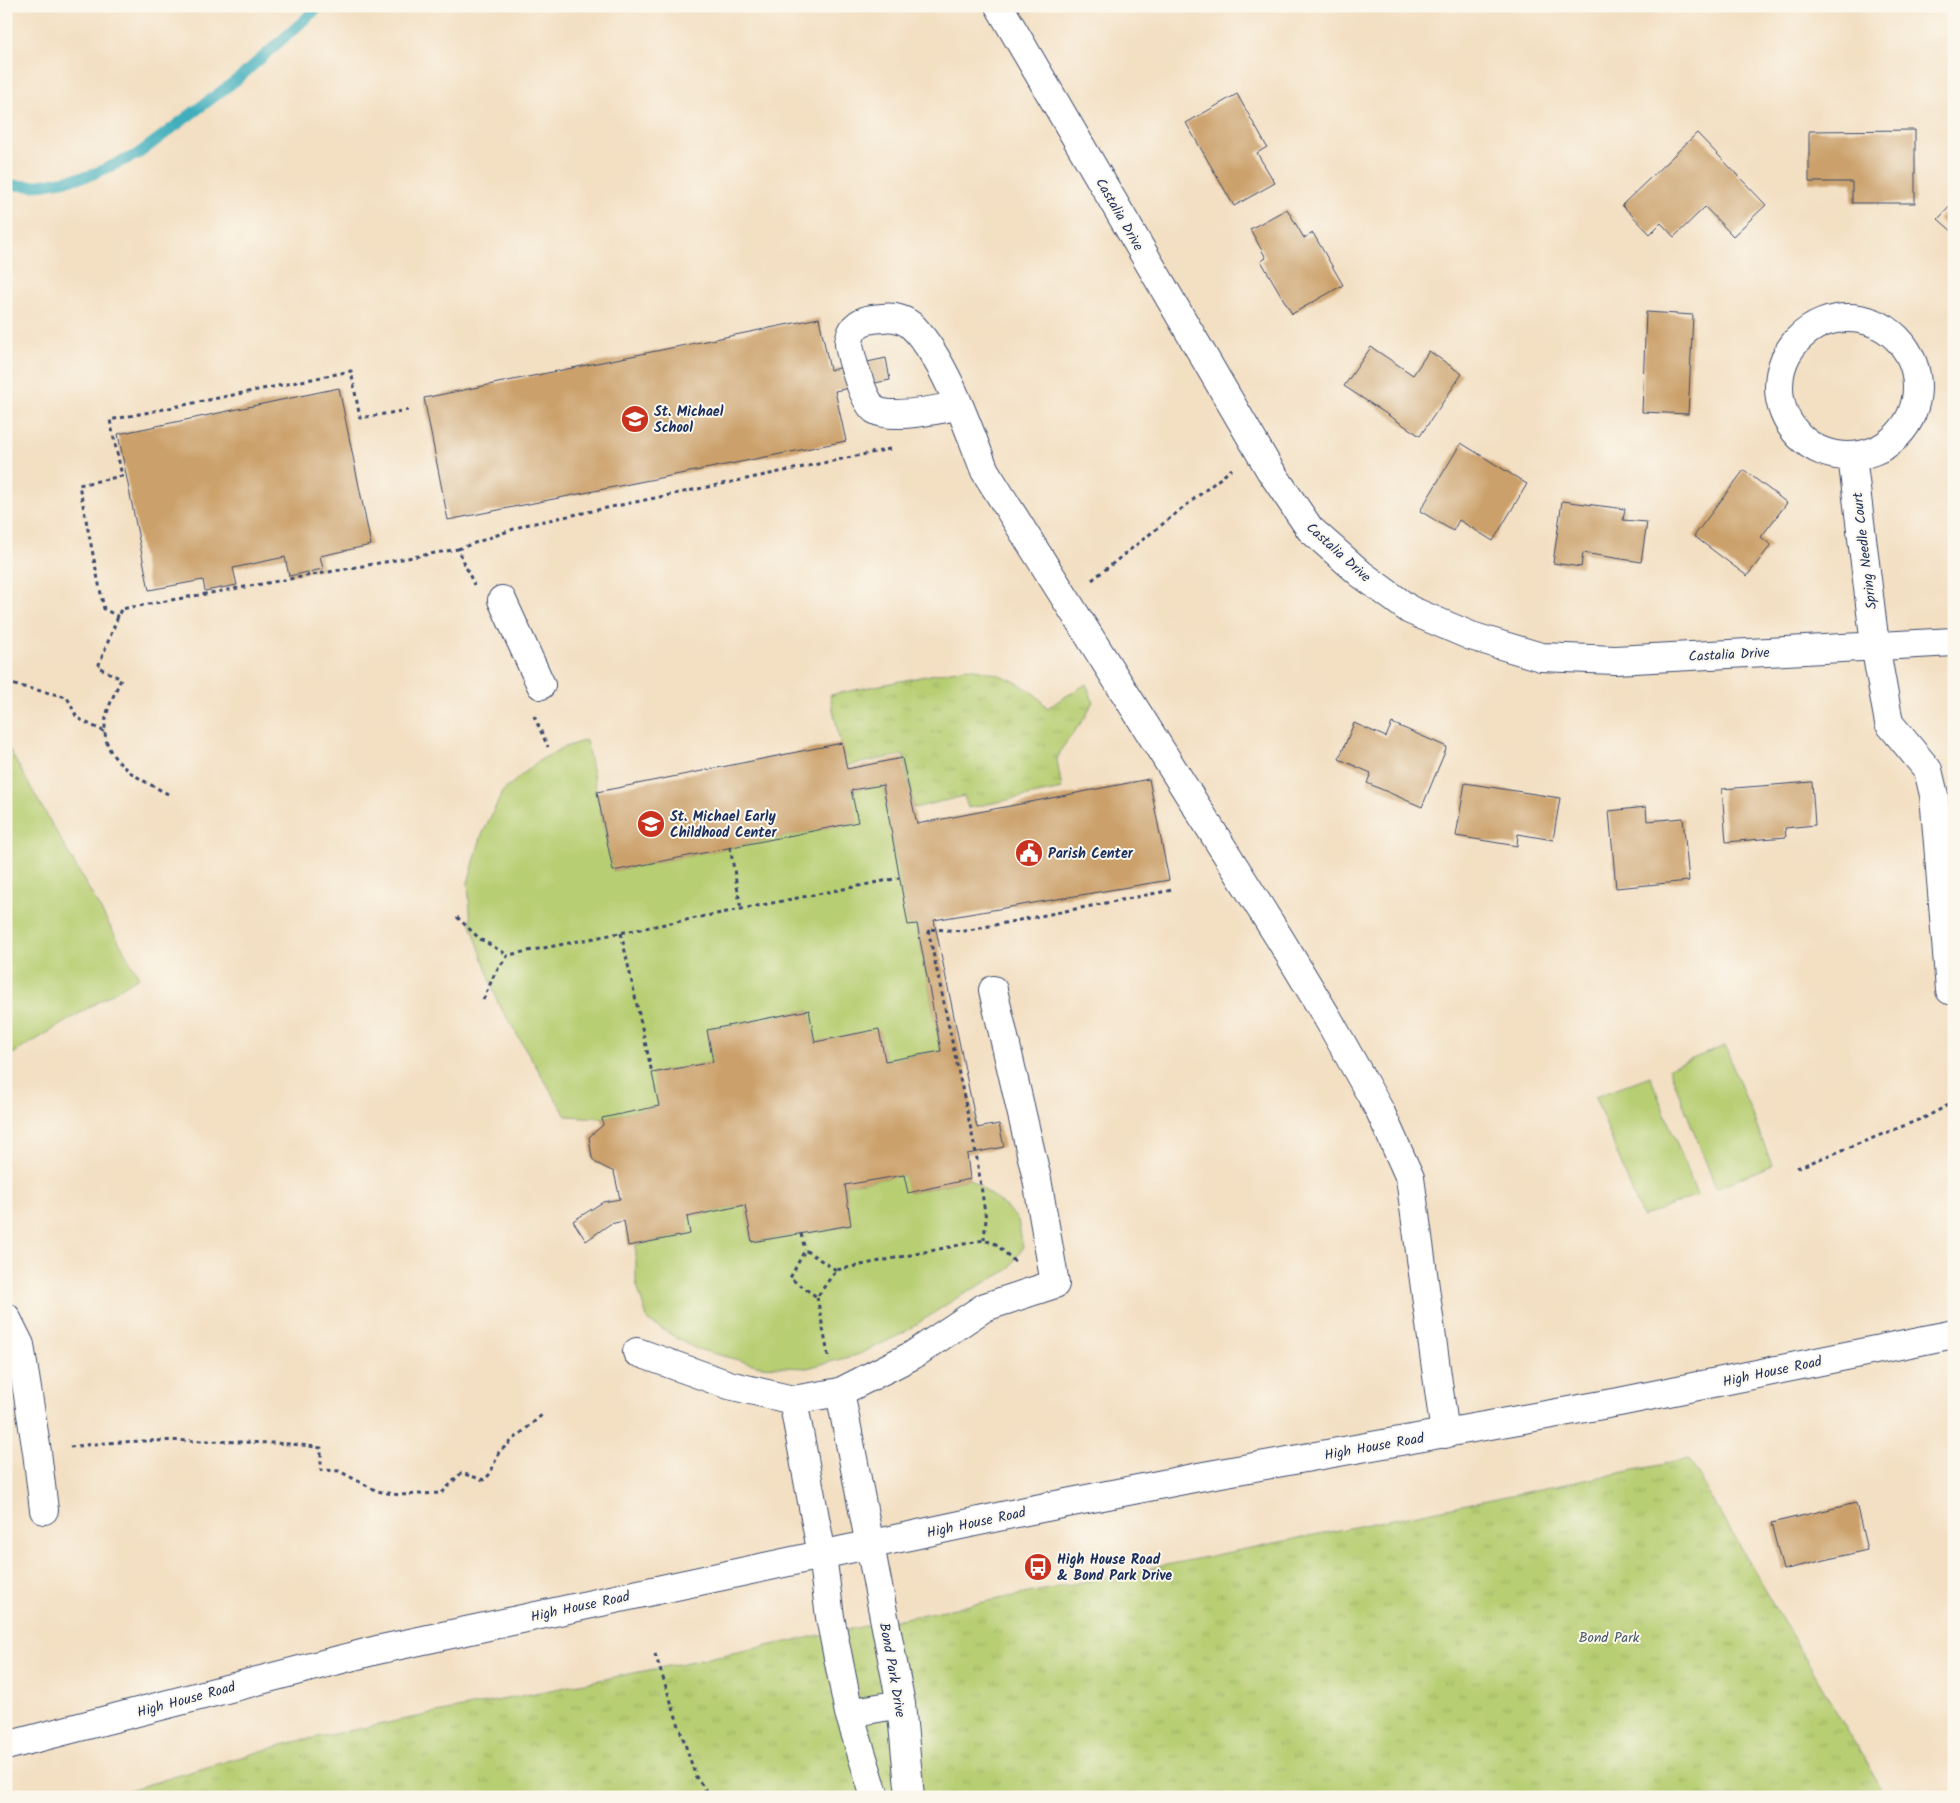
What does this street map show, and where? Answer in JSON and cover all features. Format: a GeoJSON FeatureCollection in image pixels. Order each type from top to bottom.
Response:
{"type":"FeatureCollection","features":[{"type":"Feature","properties":{"kind":"street","name":"Castalia Drive"},"geometry":{"type":"LineString","coordinates":[[999,6],[1270,470],[1310,529],[1360,574],[1410,610],[1471,636],[1541,657],[1615,660],[1954,642]]}},
{"type":"Feature","properties":{"kind":"street"},"geometry":{"type":"LineString","coordinates":[[1858,317],[1880,325],[1898,338],[1911,356],[1918,378],[1916,400],[1904,428],[1894,439],[1874,451],[1852,456],[1829,454],[1808,444],[1791,428],[1780,407],[1778,384],[1783,361],[1795,341],[1813,326],[1836,318],[1858,317]]}},
{"type":"Feature","properties":{"kind":"street"},"geometry":{"type":"LineString","coordinates":[[958,406],[985,471],[1280,939],[1380,1111],[1410,1178],[1445,1434]]}},
{"type":"Feature","properties":{"kind":"street","name":"Spring Needle Court"},"geometry":{"type":"LineString","coordinates":[[1852,456],[1875,645],[1889,723],[1928,770],[1934,796],[1950,990]]}},
{"type":"Feature","properties":{"kind":"street"},"geometry":{"type":"LineString","coordinates":[[502,600],[541,685]]}},
{"type":"Feature","properties":{"kind":"street"},"geometry":{"type":"LineString","coordinates":[[637,1352],[729,1385],[793,1400],[836,1380],[913,1355],[985,1307],[1055,1284],[1037,1179],[993,990]]}},
{"type":"Feature","properties":{"kind":"street"},"geometry":{"type":"LineString","coordinates":[[6,1317],[20,1344],[44,1510]]}},
{"type":"Feature","properties":{"kind":"street","name":"High House Road"},"geometry":{"type":"LineString","coordinates":[[6,1746],[377,1650],[870,1544],[1204,1476],[1637,1399],[1954,1334]]}},
{"type":"Feature","properties":{"kind":"street","name":"Bond Park Drive"},"geometry":{"type":"LineString","coordinates":[[836,1380],[901,1704],[910,1797]]}},
{"type":"Feature","properties":{"kind":"street"},"geometry":{"type":"LineString","coordinates":[[793,1400],[822,1555],[830,1617],[849,1713],[875,1797]]}},
{"type":"Feature","properties":{"kind":"street"},"geometry":{"type":"LineString","coordinates":[[849,1713],[901,1704]]}},
{"type":"Feature","properties":{"kind":"path"},"geometry":{"type":"LineString","coordinates":[[119,617],[104,609],[79,485],[122,476],[110,420],[351,371],[360,418],[408,410]]}},
{"type":"Feature","properties":{"kind":"path"},"geometry":{"type":"LineString","coordinates":[[168,794],[135,776],[111,755],[104,728],[110,704],[121,678],[98,667],[121,609],[458,549],[525,525],[892,448]]}},
{"type":"Feature","properties":{"kind":"path"},"geometry":{"type":"LineString","coordinates":[[1066,600],[1232,469]]}},
{"type":"Feature","properties":{"kind":"path"},"geometry":{"type":"LineString","coordinates":[[458,549],[476,589]]}},
{"type":"Feature","properties":{"kind":"path"},"geometry":{"type":"LineString","coordinates":[[6,683],[67,697],[77,718],[106,732]]}},
{"type":"Feature","properties":{"kind":"path"},"geometry":{"type":"LineString","coordinates":[[533,715],[548,747]]}},
{"type":"Feature","properties":{"kind":"path"},"geometry":{"type":"LineString","coordinates":[[730,847],[740,909]]}},
{"type":"Feature","properties":{"kind":"path"},"geometry":{"type":"LineString","coordinates":[[456,917],[480,939],[508,955],[899,878]]}},
{"type":"Feature","properties":{"kind":"path"},"geometry":{"type":"LineString","coordinates":[[621,933],[652,1073]]}},
{"type":"Feature","properties":{"kind":"path"},"geometry":{"type":"LineString","coordinates":[[484,1000],[495,973],[508,955]]}},
{"type":"Feature","properties":{"kind":"path"},"geometry":{"type":"LineString","coordinates":[[1798,1168],[1926,1117],[1954,1102]]}},
{"type":"Feature","properties":{"kind":"path"},"geometry":{"type":"LineString","coordinates":[[801,1234],[806,1250],[836,1270]]}},
{"type":"Feature","properties":{"kind":"path"},"geometry":{"type":"LineString","coordinates":[[817,1297],[836,1270],[984,1240],[996,1244],[1016,1262]]}},
{"type":"Feature","properties":{"kind":"path"},"geometry":{"type":"LineString","coordinates":[[806,1250],[790,1278],[817,1297],[836,1380]]}},
{"type":"Feature","properties":{"kind":"path"},"geometry":{"type":"LineString","coordinates":[[37,1452],[104,1442],[194,1440],[300,1444],[321,1448],[320,1470],[339,1471],[377,1491],[399,1495],[442,1493],[461,1473],[484,1480],[490,1474],[499,1452],[542,1414]]}},
{"type":"Feature","properties":{"kind":"path"},"geometry":{"type":"LineString","coordinates":[[655,1654],[696,1777],[711,1797]]}},
{"type":"Feature","properties":{"kind":"green space"},"geometry":{"type":"Polygon","coordinates":[[[966,668],[1000,675],[1022,685],[1040,699],[1047,708],[1086,684],[1093,701],[1086,716],[1062,748],[1057,760],[1062,789],[968,808],[964,796],[914,808],[903,755],[845,766],[830,695],[966,668]]]}},
{"type":"Feature","properties":{"kind":"green space"},"geometry":{"type":"Polygon","coordinates":[[[586,740],[613,871],[857,822],[851,790],[883,785],[908,924],[917,924],[941,1051],[885,1061],[879,1030],[815,1042],[809,1010],[708,1030],[713,1062],[653,1073],[659,1106],[602,1118],[566,1116],[498,1003],[471,924],[468,883],[481,837],[503,791],[537,762],[562,748],[586,740]]]}},
{"type":"Feature","properties":{"kind":"green space"},"geometry":{"type":"Polygon","coordinates":[[[6,744],[139,977],[6,1058],[6,744]]]}},
{"type":"Feature","properties":{"kind":"green space"},"geometry":{"type":"Polygon","coordinates":[[[1725,1046],[1772,1165],[1716,1188],[1669,1068],[1725,1046]]]}},
{"type":"Feature","properties":{"kind":"green space"},"geometry":{"type":"Polygon","coordinates":[[[1650,1076],[1697,1195],[1642,1217],[1595,1097],[1650,1076]]]}},
{"type":"Feature","properties":{"kind":"green space"},"geometry":{"type":"Polygon","coordinates":[[[904,1175],[909,1193],[970,1179],[1007,1208],[1018,1220],[1023,1248],[1008,1270],[955,1299],[902,1334],[857,1355],[807,1368],[760,1366],[694,1348],[648,1321],[636,1282],[636,1245],[689,1234],[687,1217],[745,1205],[752,1242],[850,1225],[845,1185],[904,1175]]]}},
{"type":"Feature","properties":{"kind":"green space","name":"Bond Park"},"geometry":{"type":"Polygon","coordinates":[[[1689,1459],[1886,1797],[105,1797],[289,1743],[1689,1459]]]}},
{"type":"Feature","properties":{"kind":"building"},"geometry":{"type":"Polygon","coordinates":[[[1237,94],[1267,147],[1257,153],[1275,183],[1234,206],[1186,123],[1237,94]]]}},
{"type":"Feature","properties":{"kind":"building"},"geometry":{"type":"Polygon","coordinates":[[[1915,130],[1915,203],[1852,203],[1852,182],[1809,182],[1809,131],[1915,130]]]}},
{"type":"Feature","properties":{"kind":"building"},"geometry":{"type":"Polygon","coordinates":[[[1697,133],[1766,205],[1733,236],[1705,207],[1674,237],[1661,223],[1650,234],[1622,205],[1697,133]]]}},
{"type":"Feature","properties":{"kind":"building"},"geometry":{"type":"Polygon","coordinates":[[[1954,202],[1954,233],[1938,219],[1954,202]]]}},
{"type":"Feature","properties":{"kind":"building"},"geometry":{"type":"Polygon","coordinates":[[[1287,209],[1304,238],[1313,233],[1343,285],[1292,314],[1261,261],[1266,258],[1250,229],[1287,209]]]}},
{"type":"Feature","properties":{"kind":"building"},"geometry":{"type":"Polygon","coordinates":[[[1646,312],[1693,315],[1688,414],[1642,412],[1646,312]]]}},
{"type":"Feature","properties":{"kind":"building","name":"St. Michael School"},"geometry":{"type":"Polygon","coordinates":[[[819,318],[830,370],[886,358],[890,380],[835,391],[846,441],[448,520],[424,398],[819,318]]]}},
{"type":"Feature","properties":{"kind":"building"},"geometry":{"type":"Polygon","coordinates":[[[1371,347],[1413,375],[1429,351],[1462,374],[1420,436],[1344,386],[1371,347]]]}},
{"type":"Feature","properties":{"kind":"building"},"geometry":{"type":"Polygon","coordinates":[[[339,388],[371,545],[320,556],[323,569],[289,576],[285,557],[233,568],[237,585],[205,591],[203,580],[149,590],[118,434],[339,388]]]}},
{"type":"Feature","properties":{"kind":"building"},"geometry":{"type":"Polygon","coordinates":[[[1461,443],[1527,484],[1493,541],[1459,520],[1453,531],[1420,511],[1461,443]]]}},
{"type":"Feature","properties":{"kind":"building"},"geometry":{"type":"Polygon","coordinates":[[[1744,470],[1787,503],[1761,537],[1771,545],[1747,576],[1694,536],[1744,470]]]}},
{"type":"Feature","properties":{"kind":"building"},"geometry":{"type":"Polygon","coordinates":[[[1562,501],[1625,509],[1623,520],[1647,522],[1641,562],[1583,553],[1581,567],[1553,563],[1562,501]]]}},
{"type":"Feature","properties":{"kind":"building"},"geometry":{"type":"Polygon","coordinates":[[[1354,723],[1386,737],[1392,723],[1447,747],[1422,807],[1367,783],[1371,773],[1339,759],[1354,723]]]}},
{"type":"Feature","properties":{"kind":"building"},"geometry":{"type":"Polygon","coordinates":[[[842,743],[847,769],[902,758],[917,824],[1149,779],[1169,880],[934,920],[977,1128],[999,1124],[1004,1147],[967,1154],[970,1179],[908,1193],[904,1175],[845,1185],[851,1225],[752,1242],[745,1205],[687,1217],[690,1234],[628,1246],[624,1221],[610,1224],[586,1241],[573,1221],[603,1202],[620,1199],[614,1172],[596,1163],[592,1158],[589,1137],[603,1125],[602,1118],[659,1106],[652,1073],[713,1062],[707,1030],[809,1010],[815,1042],[879,1029],[885,1061],[941,1051],[917,924],[908,925],[883,785],[851,790],[858,822],[613,871],[597,792],[842,743]]]}},
{"type":"Feature","properties":{"kind":"building"},"geometry":{"type":"Polygon","coordinates":[[[1812,782],[1815,825],[1785,828],[1786,837],[1726,842],[1722,789],[1812,782]]]}},
{"type":"Feature","properties":{"kind":"building"},"geometry":{"type":"Polygon","coordinates":[[[1465,783],[1560,798],[1553,840],[1518,834],[1517,846],[1456,836],[1465,783]]]}},
{"type":"Feature","properties":{"kind":"building"},"geometry":{"type":"Polygon","coordinates":[[[1646,807],[1647,821],[1683,818],[1689,881],[1616,888],[1609,811],[1646,807]]]}},
{"type":"Feature","properties":{"kind":"building"},"geometry":{"type":"Polygon","coordinates":[[[1856,1503],[1867,1550],[1783,1570],[1771,1523],[1856,1503]]]}},
{"type":"Feature","properties":{"kind":"waterway"},"geometry":{"type":"LineString","coordinates":[[6,185],[34,186],[89,176],[138,154],[239,78],[320,6]]}},
{"type":"Feature","properties":{"kind":"place","name":"St. Michael School"},"geometry":{"type":"Point","coordinates":[635,419]}},
{"type":"Feature","properties":{"kind":"place","name":"St. Michael Early Childhood Center"},"geometry":{"type":"Point","coordinates":[651,824]}},
{"type":"Feature","properties":{"kind":"place","name":"Parish Center"},"geometry":{"type":"Point","coordinates":[1029,853]}},
{"type":"Feature","properties":{"kind":"place","name":"High House Road & Bond Park Drive"},"geometry":{"type":"Point","coordinates":[1038,1567]}}]}
